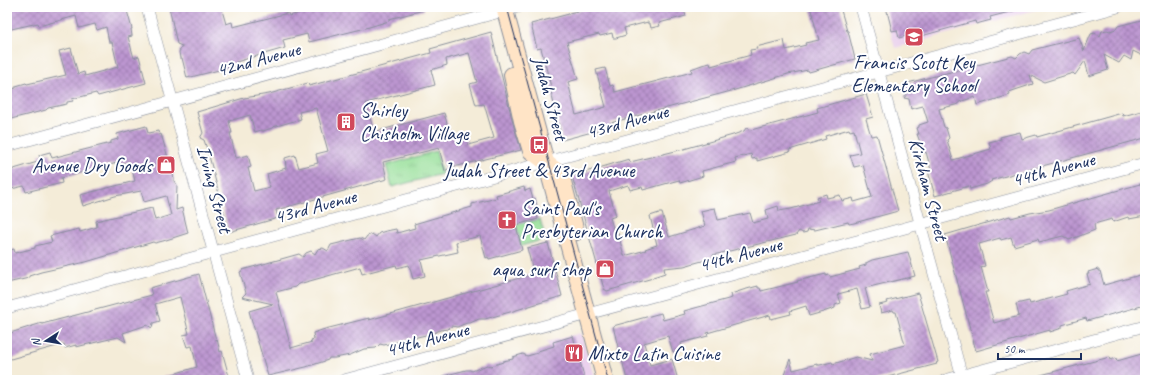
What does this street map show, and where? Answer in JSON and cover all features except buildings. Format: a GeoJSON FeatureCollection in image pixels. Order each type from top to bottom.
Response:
{"type":"FeatureCollection","features":[{"type":"Feature","properties":{"kind":"street","name":"Irving Street"},"geometry":{"type":"LineString","coordinates":[[147,7],[248,380]]}},
{"type":"Feature","properties":{"kind":"street","name":"Kirkham Street"},"geometry":{"type":"LineString","coordinates":[[861,7],[962,378]]}},
{"type":"Feature","properties":{"kind":"street","name":"43rd Avenue"},"geometry":{"type":"LineString","coordinates":[[7,308],[1118,7]]}},
{"type":"Feature","properties":{"kind":"street","name":"42nd Avenue"},"geometry":{"type":"LineString","coordinates":[[7,146],[509,8]]}},
{"type":"Feature","properties":{"kind":"street","name":"Judah Street"},"geometry":{"type":"LineString","coordinates":[[509,8],[514,44],[605,380]]}},
{"type":"Feature","properties":{"kind":"street","name":"44th Avenue"},"geometry":{"type":"LineString","coordinates":[[344,380],[1145,163]]}},
{"type":"Feature","properties":{"kind":"street"},"geometry":{"type":"LineString","coordinates":[[945,380],[962,378],[1145,326]]}},
{"type":"Feature","properties":{"kind":"shaded area","name":"Francis Scott Key Elementary School"},"geometry":{"type":"Polygon","coordinates":[[[884,7],[1046,7],[895,48],[884,7]]]}},
{"type":"Feature","properties":{"kind":"shaded area"},"geometry":{"type":"Polygon","coordinates":[[[581,333],[595,380],[558,380],[547,342],[581,333]]]}},
{"type":"Feature","properties":{"kind":"green space"},"geometry":{"type":"Polygon","coordinates":[[[436,151],[442,174],[392,187],[386,165],[436,151]]]}},
{"type":"Feature","properties":{"kind":"green space"},"geometry":{"type":"Polygon","coordinates":[[[528,219],[529,222],[540,219],[546,239],[521,246],[515,222],[528,219]]]}},
{"type":"Feature","properties":{"kind":"tram line"},"geometry":{"type":"LineString","coordinates":[[507,7],[608,380]]}},
{"type":"Feature","properties":{"kind":"place","name":"Francis Scott Key Elementary School"},"geometry":{"type":"Point","coordinates":[914,37]}},
{"type":"Feature","properties":{"kind":"place","name":"Shirley Chisholm Village"},"geometry":{"type":"Point","coordinates":[346,122]}},
{"type":"Feature","properties":{"kind":"place","name":"Judah Street & 43rd Avenue"},"geometry":{"type":"Point","coordinates":[539,145]}},
{"type":"Feature","properties":{"kind":"place","name":"Avenue Dry Goods"},"geometry":{"type":"Point","coordinates":[166,165]}},
{"type":"Feature","properties":{"kind":"place","name":"Saint Paul's Presbyterian Church"},"geometry":{"type":"Point","coordinates":[507,220]}},
{"type":"Feature","properties":{"kind":"place","name":"aqua surf shop"},"geometry":{"type":"Point","coordinates":[605,269]}},
{"type":"Feature","properties":{"kind":"place","name":"Mixto Latin Cuisine"},"geometry":{"type":"Point","coordinates":[574,353]}}]}
